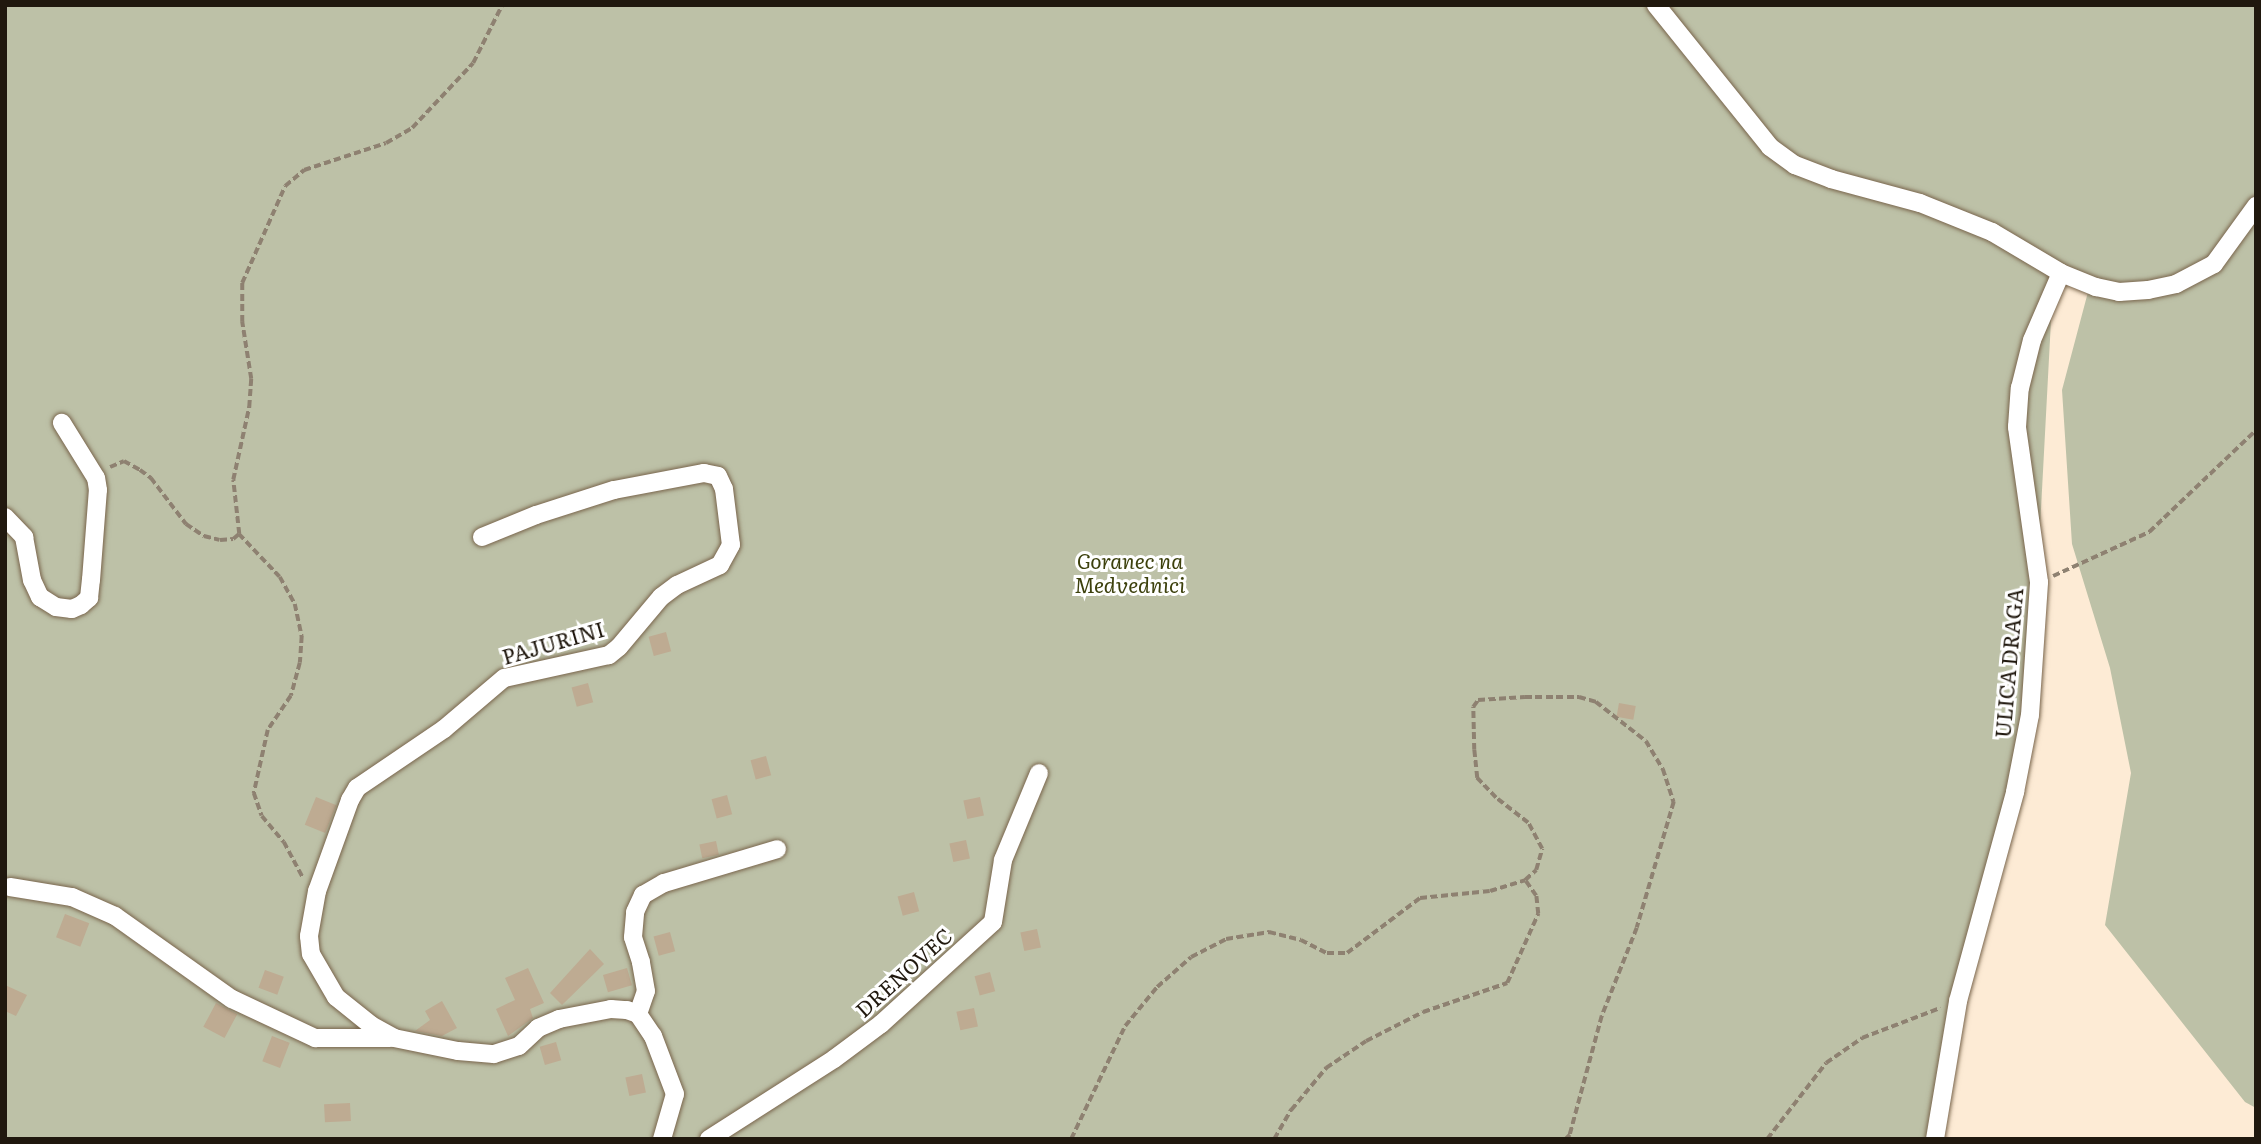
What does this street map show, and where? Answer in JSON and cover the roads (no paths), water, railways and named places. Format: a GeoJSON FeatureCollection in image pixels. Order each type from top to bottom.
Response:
{"type":"FeatureCollection","features":[{"type":"Feature","properties":{"kind":"street"},"geometry":{"type":"LineString","coordinates":[[1657,5],[1770,147],[1795,166],[1831,179],[1920,203],[1968,222],[1992,232],[2061,273],[2096,287],[2119,292],[2176,284],[2214,264],[2256,206]]}},
{"type":"Feature","properties":{"kind":"street","name":"ULICA DRAGA"},"geometry":{"type":"LineString","coordinates":[[1935,1139],[1958,1001],[2015,792],[2030,715],[2039,582],[2017,426],[2020,388],[2032,340],[2061,273]]}},
{"type":"Feature","properties":{"kind":"street"},"geometry":{"type":"LineString","coordinates":[[5,517],[23,537],[32,580],[40,597],[56,607],[72,609],[89,598],[96,478],[62,423]]}},
{"type":"Feature","properties":{"kind":"street","name":"PAJURINI"},"geometry":{"type":"LineString","coordinates":[[394,1038],[371,1025],[337,997],[311,954],[309,936],[316,896],[346,811],[358,788],[425,744],[504,678],[609,654],[619,647],[662,597],[677,585],[720,565],[731,545],[724,489],[718,476],[704,473],[614,490],[536,515],[482,537]]}},
{"type":"Feature","properties":{"kind":"street","name":"DRENOVEC"},"geometry":{"type":"LineString","coordinates":[[709,1139],[834,1059],[881,1024],[993,922],[1003,860],[1040,773]]}},
{"type":"Feature","properties":{"kind":"street"},"geometry":{"type":"LineString","coordinates":[[662,1139],[675,1094],[653,1036],[638,1014],[646,991],[642,962],[633,937],[635,912],[643,895],[664,883],[777,849]]}},
{"type":"Feature","properties":{"kind":"street","name":"PAJURINI"},"geometry":{"type":"LineString","coordinates":[[10,887],[72,897],[115,916],[152,939],[186,968],[232,999],[316,1038],[394,1038],[458,1051],[494,1054],[519,1046],[538,1028],[559,1019],[611,1009],[638,1014]]}},
{"type":"Feature","properties":{"kind":"park label","name":"Goranec na Medvednici"},"geometry":{"type":"Point","coordinates":[1130,572]}}]}
